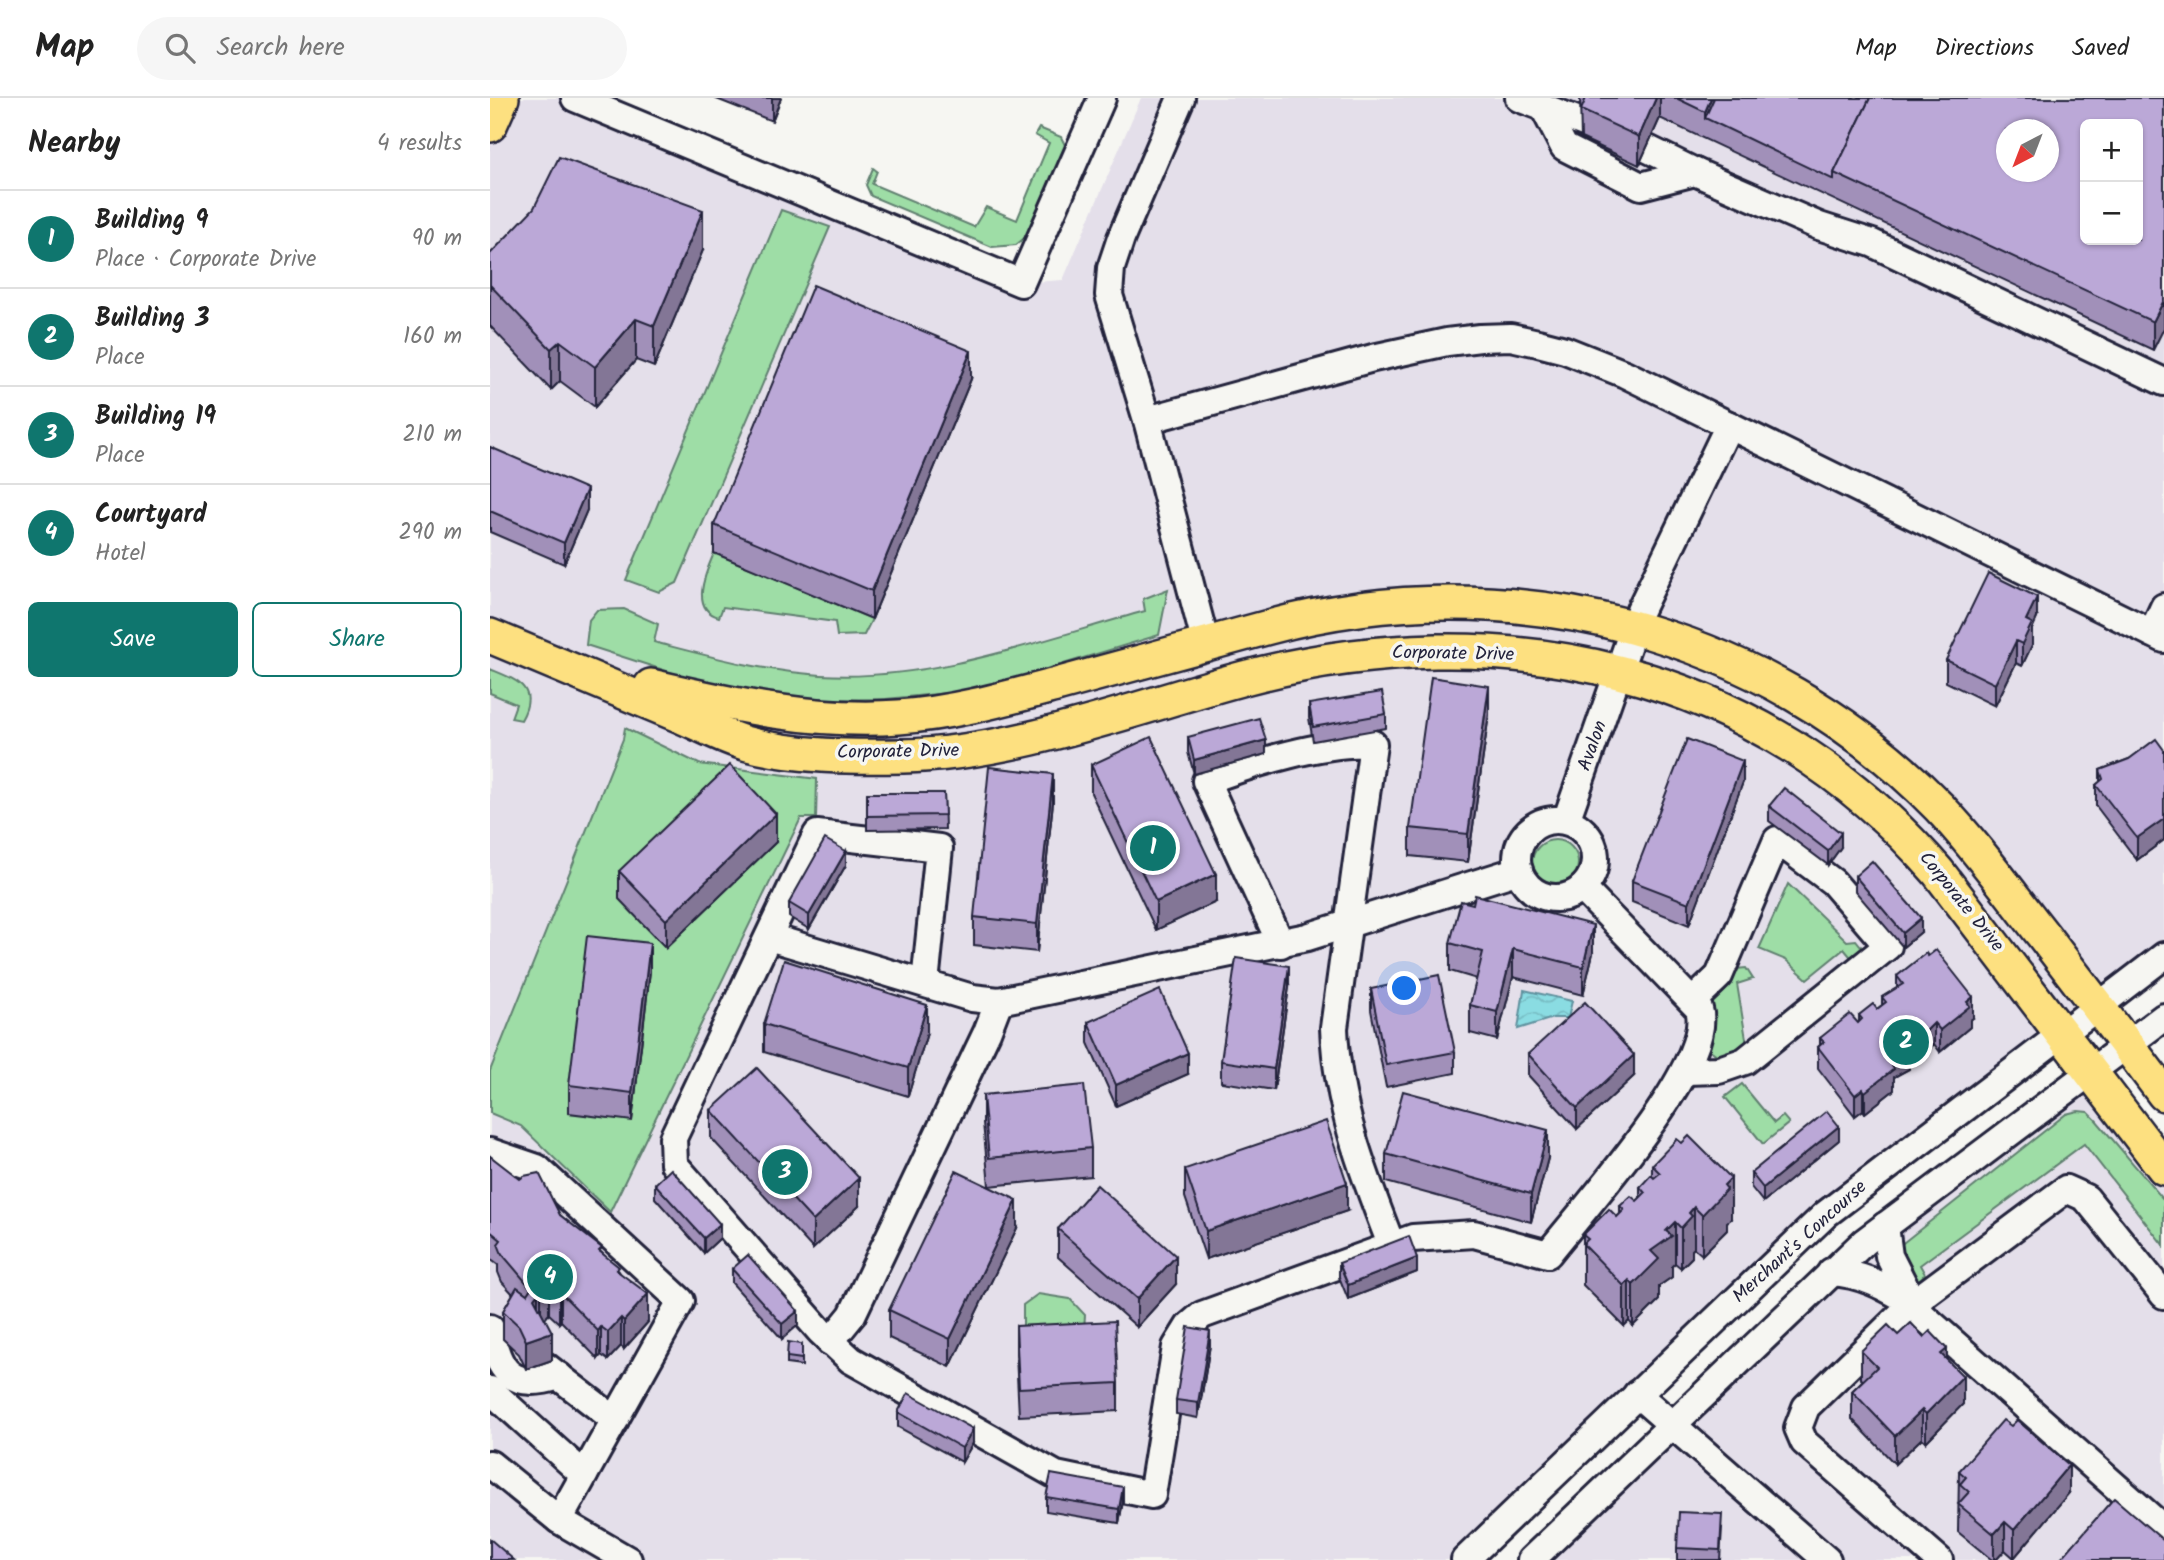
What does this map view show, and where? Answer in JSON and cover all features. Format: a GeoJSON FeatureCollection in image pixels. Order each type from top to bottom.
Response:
{"type":"FeatureCollection","features":[{"type":"Feature","properties":{"kind":"main road"},"geometry":{"type":"LineString","coordinates":[[490,125],[502,98]]}},
{"type":"Feature","properties":{"kind":"main road","name":"Corporate Drive"},"geometry":{"type":"LineString","coordinates":[[560,665],[757,709],[833,717],[895,717],[987,703],[1323,615],[1425,603],[1519,605],[1635,626],[1732,662],[1793,692],[1894,766],[1939,807],[1983,857],[2164,1094]]}},
{"type":"Feature","properties":{"kind":"main road","name":"Corporate Drive"},"geometry":{"type":"LineString","coordinates":[[490,635],[747,744],[807,752],[875,755],[931,755],[990,747],[1310,663],[1407,651],[1511,654],[1577,661],[1619,670],[1675,688],[1753,724],[1806,756],[1857,794],[1907,837],[1938,872],[2164,1167]]}},
{"type":"Feature","properties":{"kind":"main road"},"geometry":{"type":"LineString","coordinates":[[1206,645],[1218,665],[1245,678]]}},
{"type":"Feature","properties":{"kind":"street"},"geometry":{"type":"LineString","coordinates":[[575,98],[1021,284],[1102,98]]}},
{"type":"Feature","properties":{"kind":"street"},"geometry":{"type":"LineString","coordinates":[[1181,98],[1125,228],[1111,268],[1108,295],[1147,420],[1206,645]]}},
{"type":"Feature","properties":{"kind":"street"},"geometry":{"type":"LineString","coordinates":[[1519,98],[1587,124]]}},
{"type":"Feature","properties":{"kind":"street"},"geometry":{"type":"LineString","coordinates":[[1545,110],[1564,147],[1641,186],[1695,172]]}},
{"type":"Feature","properties":{"kind":"street"},"geometry":{"type":"LineString","coordinates":[[1646,148],[1819,226],[1872,243],[2164,382]]}},
{"type":"Feature","properties":{"kind":"street"},"geometry":{"type":"LineString","coordinates":[[1147,420],[1423,346],[1511,337],[1595,361],[2158,636],[2164,607]]}},
{"type":"Feature","properties":{"kind":"street","name":"Avalon"},"geometry":{"type":"LineString","coordinates":[[1566,821],[1645,599],[1729,425]]}},
{"type":"Feature","properties":{"kind":"street"},"geometry":{"type":"LineString","coordinates":[[1281,944],[1206,781],[1239,769],[1335,746],[1373,744],[1334,1028],[1337,1075],[1352,1142],[1391,1244]]}},
{"type":"Feature","properties":{"kind":"street"},"geometry":{"type":"LineString","coordinates":[[1566,821],[1588,836],[1594,851],[1594,869],[1582,888],[1568,897],[1551,898],[1529,886],[1519,870],[1518,851],[1526,834],[1540,823],[1566,821]]}},
{"type":"Feature","properties":{"kind":"street"},"geometry":{"type":"LineString","coordinates":[[925,983],[939,848],[817,834],[673,1138],[671,1156],[678,1172],[830,1342],[861,1367],[1056,1475],[1152,1495],[1176,1347],[1189,1326],[1202,1315],[1391,1244],[1433,1234],[1474,1234],[1548,1254],[1660,1111],[1686,1071],[1702,1028],[1699,1009],[1582,888]]}},
{"type":"Feature","properties":{"kind":"street"},"geometry":{"type":"LineString","coordinates":[[1686,1071],[1719,1070],[1745,1061],[1888,946],[1833,882],[1777,840],[1719,976],[1693,1001]]}},
{"type":"Feature","properties":{"kind":"street"},"geometry":{"type":"LineString","coordinates":[[769,937],[971,998],[999,1001],[1281,944],[1350,925],[1519,870]]}},
{"type":"Feature","properties":{"kind":"street","name":"Merchant's Concourse"},"geometry":{"type":"LineString","coordinates":[[1465,1560],[1826,1214],[2164,956]]}},
{"type":"Feature","properties":{"kind":"street"},"geometry":{"type":"LineString","coordinates":[[830,1342],[852,1315],[987,1032],[999,1001]]}},
{"type":"Feature","properties":{"kind":"street"},"geometry":{"type":"LineString","coordinates":[[1531,1560],[1831,1272],[1885,1226],[2164,1017]]}},
{"type":"Feature","properties":{"kind":"street"},"geometry":{"type":"LineString","coordinates":[[490,1152],[537,1168],[681,1301],[559,1521]]}},
{"type":"Feature","properties":{"kind":"street"},"geometry":{"type":"LineString","coordinates":[[1939,1560],[1810,1448],[1798,1428],[1806,1407],[1913,1303],[2066,1189],[2086,1198],[2164,1295]]}},
{"type":"Feature","properties":{"kind":"street"},"geometry":{"type":"LineString","coordinates":[[1885,1226],[1889,1256],[1913,1303],[1923,1316],[2164,1529]]}},
{"type":"Feature","properties":{"kind":"street"},"geometry":{"type":"LineString","coordinates":[[1831,1272],[1853,1273],[1873,1280],[1913,1303]]}},
{"type":"Feature","properties":{"kind":"street"},"geometry":{"type":"LineString","coordinates":[[496,1384],[499,1363],[497,1322]]}},
{"type":"Feature","properties":{"kind":"street"},"geometry":{"type":"LineString","coordinates":[[496,1384],[526,1383],[550,1370],[615,1420]]}},
{"type":"Feature","properties":{"kind":"street"},"geometry":{"type":"LineString","coordinates":[[496,1384],[584,1475]]}},
{"type":"Feature","properties":{"kind":"street"},"geometry":{"type":"LineString","coordinates":[[1637,1394],[1827,1560]]}},
{"type":"Feature","properties":{"kind":"street"},"geometry":{"type":"LineString","coordinates":[[490,1464],[559,1521],[620,1558]]}},
{"type":"Feature","properties":{"kind":"shaded area"},"geometry":{"type":"Polygon","coordinates":[[[490,98],[575,98],[1021,283],[1063,280],[1141,98],[2164,98],[2164,956],[1855,1190],[1465,1560],[490,1560],[490,98]]]}},
{"type":"Feature","properties":{"kind":"shaded area"},"geometry":{"type":"Polygon","coordinates":[[[2091,1072],[2164,1168],[2164,1560],[1531,1560],[1806,1297],[2091,1072]]]}},
{"type":"Feature","properties":{"kind":"green space"},"geometry":{"type":"Polygon","coordinates":[[[1039,128],[1061,137],[1067,149],[1034,230],[1016,245],[992,247],[871,196],[866,185],[873,168],[877,171],[872,184],[974,227],[986,207],[1017,220],[1049,143],[1035,135],[1039,128]]]}},
{"type":"Feature","properties":{"kind":"green space"},"geometry":{"type":"Polygon","coordinates":[[[781,210],[830,227],[677,583],[659,592],[626,580],[781,210]]]}},
{"type":"Feature","properties":{"kind":"green space"},"geometry":{"type":"Polygon","coordinates":[[[714,553],[872,619],[864,635],[837,636],[835,622],[723,607],[719,617],[710,613],[702,598],[704,579],[714,553]]]}},
{"type":"Feature","properties":{"kind":"green space"},"geometry":{"type":"Polygon","coordinates":[[[1168,589],[1159,635],[978,690],[886,699],[807,700],[685,677],[586,645],[589,620],[597,610],[624,609],[658,624],[654,642],[737,663],[821,675],[903,672],[1026,646],[1145,611],[1143,599],[1168,589]]]}},
{"type":"Feature","properties":{"kind":"green space"},"geometry":{"type":"Polygon","coordinates":[[[490,669],[516,681],[526,692],[528,700],[521,720],[511,718],[516,704],[490,693],[490,669]]]}},
{"type":"Feature","properties":{"kind":"green space"},"geometry":{"type":"Polygon","coordinates":[[[625,728],[699,764],[817,779],[816,818],[801,818],[610,1212],[521,1126],[490,1113],[490,1071],[623,739],[625,728]]]}},
{"type":"Feature","properties":{"kind":"green space"},"geometry":{"type":"Polygon","coordinates":[[[1555,840],[1571,847],[1578,863],[1571,879],[1555,886],[1539,879],[1532,863],[1539,847],[1555,840]]]}},
{"type":"Feature","properties":{"kind":"green space"},"geometry":{"type":"Polygon","coordinates":[[[1788,884],[1847,941],[1856,940],[1864,950],[1854,961],[1844,949],[1807,979],[1786,960],[1759,949],[1788,884]]]}},
{"type":"Feature","properties":{"kind":"green space"},"geometry":{"type":"Polygon","coordinates":[[[1746,968],[1753,979],[1737,984],[1747,1045],[1724,1060],[1710,1050],[1711,1004],[1725,991],[1736,969],[1746,968]]]}},
{"type":"Feature","properties":{"kind":"green space"},"geometry":{"type":"Polygon","coordinates":[[[1742,1084],[1774,1123],[1783,1116],[1789,1123],[1763,1144],[1725,1097],[1742,1084]]]}},
{"type":"Feature","properties":{"kind":"green space"},"geometry":{"type":"Polygon","coordinates":[[[2088,1112],[2096,1120],[2164,1200],[2164,1246],[2084,1144],[1920,1265],[1925,1274],[1920,1279],[1906,1277],[1894,1250],[2066,1114],[2088,1112]]]}},
{"type":"Feature","properties":{"kind":"green space"},"geometry":{"type":"Polygon","coordinates":[[[1038,1294],[1070,1299],[1085,1315],[1084,1329],[1028,1332],[1023,1326],[1023,1305],[1038,1294]]]}},
{"type":"Feature","properties":{"kind":"water"},"geometry":{"type":"Polygon","coordinates":[[[1524,990],[1572,1001],[1568,1018],[1553,1018],[1518,1029],[1524,990]]]}},
{"type":"Feature","properties":{"kind":"building"},"geometry":{"type":"Polygon","coordinates":[[[1586,98],[1656,98],[1639,137],[1581,110],[1586,98]]]}},
{"type":"Feature","properties":{"kind":"building"},"geometry":{"type":"Polygon","coordinates":[[[1676,98],[1711,98],[1705,112],[1676,98]]]}},
{"type":"Feature","properties":{"kind":"building"},"geometry":{"type":"Polygon","coordinates":[[[1714,98],[1870,98],[1834,173],[1834,180],[1705,118],[1714,98]]]}},
{"type":"Feature","properties":{"kind":"building"},"geometry":{"type":"Polygon","coordinates":[[[1870,98],[2164,98],[2164,300],[2153,322],[1834,173],[1870,98]]]}},
{"type":"Feature","properties":{"kind":"building"},"geometry":{"type":"Polygon","coordinates":[[[559,157],[703,210],[654,326],[636,319],[595,367],[560,341],[551,349],[490,285],[490,254],[534,208],[559,157]]]}},
{"type":"Feature","properties":{"kind":"building"},"geometry":{"type":"Polygon","coordinates":[[[813,285],[971,351],[872,591],[714,525],[813,285]]]}},
{"type":"Feature","properties":{"kind":"building"},"geometry":{"type":"Polygon","coordinates":[[[490,447],[587,489],[564,543],[490,511],[490,447]]]}},
{"type":"Feature","properties":{"kind":"building"},"geometry":{"type":"Polygon","coordinates":[[[1988,573],[2037,597],[2026,620],[2032,623],[2022,644],[2016,641],[1995,684],[1946,660],[1988,573]]]}},
{"type":"Feature","properties":{"kind":"building"},"geometry":{"type":"Polygon","coordinates":[[[1431,677],[1489,686],[1468,834],[1410,828],[1431,677]]]}},
{"type":"Feature","properties":{"kind":"building"},"geometry":{"type":"Polygon","coordinates":[[[1382,692],[1386,714],[1313,727],[1309,704],[1382,692]]]}},
{"type":"Feature","properties":{"kind":"building"},"geometry":{"type":"Polygon","coordinates":[[[1259,718],[1266,740],[1194,760],[1188,737],[1259,718]]]}},
{"type":"Feature","properties":{"kind":"building"},"geometry":{"type":"Polygon","coordinates":[[[1151,737],[1216,874],[1156,902],[1091,765],[1151,737]]]}},
{"type":"Feature","properties":{"kind":"building"},"geometry":{"type":"Polygon","coordinates":[[[1687,739],[1743,761],[1689,903],[1632,881],[1687,739]]]}},
{"type":"Feature","properties":{"kind":"building"},"geometry":{"type":"Polygon","coordinates":[[[2156,739],[2164,750],[2164,819],[2137,838],[2096,785],[2103,779],[2100,770],[2129,759],[2156,739]]]}},
{"type":"Feature","properties":{"kind":"building"},"geometry":{"type":"Polygon","coordinates":[[[730,765],[776,814],[666,920],[619,871],[730,765]]]}},
{"type":"Feature","properties":{"kind":"building"},"geometry":{"type":"Polygon","coordinates":[[[989,767],[1053,774],[1037,924],[974,917],[989,767]]]}},
{"type":"Feature","properties":{"kind":"building"},"geometry":{"type":"Polygon","coordinates":[[[1784,788],[1841,833],[1828,851],[1769,806],[1784,788]]]}},
{"type":"Feature","properties":{"kind":"building"},"geometry":{"type":"Polygon","coordinates":[[[867,793],[944,793],[945,815],[867,816],[867,793]]]}},
{"type":"Feature","properties":{"kind":"building"},"geometry":{"type":"Polygon","coordinates":[[[825,839],[846,851],[809,915],[789,903],[825,839]]]}},
{"type":"Feature","properties":{"kind":"building"},"geometry":{"type":"Polygon","coordinates":[[[1872,861],[1921,918],[1903,933],[1855,876],[1872,861]]]}},
{"type":"Feature","properties":{"kind":"building"},"geometry":{"type":"Polygon","coordinates":[[[1475,895],[1593,925],[1583,967],[1513,949],[1497,1012],[1470,1005],[1483,952],[1450,943],[1461,901],[1473,904],[1475,895]]]}},
{"type":"Feature","properties":{"kind":"building"},"geometry":{"type":"Polygon","coordinates":[[[587,936],[650,943],[632,1093],[569,1085],[587,936]]]}},
{"type":"Feature","properties":{"kind":"building"},"geometry":{"type":"Polygon","coordinates":[[[1936,950],[1973,997],[1967,1002],[1970,1006],[1940,1030],[1934,1023],[1917,1040],[1913,1036],[1905,1043],[1909,1048],[1888,1060],[1894,1069],[1865,1092],[1863,1089],[1855,1095],[1818,1047],[1824,1042],[1820,1038],[1850,1014],[1858,1023],[1862,1019],[1859,1015],[1873,1004],[1877,1009],[1886,1002],[1882,997],[1903,984],[1897,976],[1926,953],[1928,956],[1936,950]]]}},
{"type":"Feature","properties":{"kind":"building"},"geometry":{"type":"Polygon","coordinates":[[[1236,958],[1289,966],[1274,1069],[1221,1061],[1236,958]]]}},
{"type":"Feature","properties":{"kind":"building"},"geometry":{"type":"Polygon","coordinates":[[[784,960],[927,1005],[908,1068],[764,1024],[784,960]]]}},
{"type":"Feature","properties":{"kind":"building"},"geometry":{"type":"Polygon","coordinates":[[[1439,975],[1455,1052],[1386,1065],[1371,989],[1439,975]]]}},
{"type":"Feature","properties":{"kind":"building"},"geometry":{"type":"Polygon","coordinates":[[[1160,990],[1188,1053],[1116,1085],[1088,1022],[1160,990]]]}},
{"type":"Feature","properties":{"kind":"building"},"geometry":{"type":"Polygon","coordinates":[[[1585,1002],[1634,1055],[1577,1108],[1528,1054],[1585,1002]]]}},
{"type":"Feature","properties":{"kind":"building"},"geometry":{"type":"Polygon","coordinates":[[[757,1068],[859,1178],[813,1221],[711,1110],[757,1068]]]}},
{"type":"Feature","properties":{"kind":"building"},"geometry":{"type":"Polygon","coordinates":[[[1084,1085],[1091,1148],[989,1158],[983,1095],[1084,1085]]]}},
{"type":"Feature","properties":{"kind":"building"},"geometry":{"type":"Polygon","coordinates":[[[1403,1091],[1548,1130],[1531,1194],[1386,1154],[1403,1091]]]}},
{"type":"Feature","properties":{"kind":"building"},"geometry":{"type":"Polygon","coordinates":[[[1827,1111],[1839,1126],[1763,1188],[1751,1173],[1827,1111]]]}},
{"type":"Feature","properties":{"kind":"building"},"geometry":{"type":"Polygon","coordinates":[[[1326,1121],[1347,1183],[1206,1231],[1185,1169],[1326,1121]]]}},
{"type":"Feature","properties":{"kind":"building"},"geometry":{"type":"Polygon","coordinates":[[[1689,1136],[1731,1178],[1724,1185],[1727,1189],[1702,1215],[1694,1207],[1689,1213],[1692,1216],[1681,1228],[1675,1222],[1666,1231],[1672,1236],[1651,1251],[1659,1259],[1633,1285],[1629,1280],[1624,1286],[1583,1244],[1588,1239],[1583,1235],[1609,1209],[1617,1217],[1624,1210],[1620,1206],[1631,1196],[1637,1201],[1645,1193],[1640,1187],[1651,1175],[1654,1178],[1660,1173],[1652,1165],[1677,1139],[1682,1143],[1689,1136]]]}},
{"type":"Feature","properties":{"kind":"building"},"geometry":{"type":"Polygon","coordinates":[[[490,1156],[520,1179],[539,1173],[560,1215],[602,1248],[599,1251],[619,1267],[616,1270],[648,1294],[624,1321],[621,1318],[608,1332],[601,1327],[598,1331],[561,1293],[559,1295],[549,1286],[534,1298],[552,1332],[526,1341],[519,1326],[503,1311],[517,1287],[527,1294],[531,1288],[502,1254],[498,1244],[501,1240],[490,1231],[490,1156]]]}},
{"type":"Feature","properties":{"kind":"building"},"geometry":{"type":"Polygon","coordinates":[[[671,1169],[720,1224],[704,1238],[655,1184],[671,1169]]]}},
{"type":"Feature","properties":{"kind":"building"},"geometry":{"type":"Polygon","coordinates":[[[956,1171],[1017,1200],[950,1339],[889,1310],[956,1171]]]}},
{"type":"Feature","properties":{"kind":"building"},"geometry":{"type":"Polygon","coordinates":[[[1097,1185],[1176,1256],[1137,1299],[1058,1229],[1097,1185]]]}},
{"type":"Feature","properties":{"kind":"building"},"geometry":{"type":"Polygon","coordinates":[[[1409,1236],[1417,1258],[1348,1285],[1339,1263],[1409,1236]]]}},
{"type":"Feature","properties":{"kind":"building"},"geometry":{"type":"Polygon","coordinates":[[[748,1255],[798,1311],[782,1324],[732,1269],[748,1255]]]}},
{"type":"Feature","properties":{"kind":"building"},"geometry":{"type":"Polygon","coordinates":[[[1115,1321],[1118,1383],[1019,1388],[1016,1326],[1115,1321]]]}},
{"type":"Feature","properties":{"kind":"building"},"geometry":{"type":"Polygon","coordinates":[[[1911,1323],[1924,1337],[1930,1331],[1947,1349],[1941,1354],[1963,1376],[1926,1414],[1922,1410],[1895,1436],[1852,1391],[1877,1367],[1861,1351],[1888,1325],[1898,1335],[1911,1323]]]}},
{"type":"Feature","properties":{"kind":"building"},"geometry":{"type":"Polygon","coordinates":[[[1188,1327],[1210,1331],[1198,1403],[1176,1400],[1188,1327]]]}},
{"type":"Feature","properties":{"kind":"building"},"geometry":{"type":"Polygon","coordinates":[[[788,1342],[802,1344],[802,1359],[787,1357],[788,1342]]]}},
{"type":"Feature","properties":{"kind":"building"},"geometry":{"type":"Polygon","coordinates":[[[908,1393],[973,1429],[962,1448],[898,1412],[908,1393]]]}},
{"type":"Feature","properties":{"kind":"building"},"geometry":{"type":"Polygon","coordinates":[[[2003,1420],[2011,1426],[2017,1420],[2069,1465],[2014,1530],[2005,1522],[1994,1534],[1958,1504],[1969,1492],[1960,1484],[1966,1477],[1959,1471],[2003,1420]]]}},
{"type":"Feature","properties":{"kind":"building"},"geometry":{"type":"Polygon","coordinates":[[[1051,1474],[1123,1487],[1119,1509],[1046,1497],[1051,1474]]]}},
{"type":"Feature","properties":{"kind":"building"},"geometry":{"type":"Polygon","coordinates":[[[2114,1498],[2164,1541],[2164,1560],[2060,1560],[2114,1498]]]}},
{"type":"Feature","properties":{"kind":"building"},"geometry":{"type":"Polygon","coordinates":[[[1679,1512],[1722,1514],[1720,1550],[1677,1548],[1679,1512]]]}},
{"type":"Feature","properties":{"kind":"building"},"geometry":{"type":"Polygon","coordinates":[[[490,1539],[514,1560],[490,1560],[490,1539]]]}},
{"type":"Feature","properties":{"kind":"place","name":"Building 9"},"geometry":{"type":"Point","coordinates":[1153,848]}},
{"type":"Feature","properties":{"kind":"place","name":"Building 3"},"geometry":{"type":"Point","coordinates":[1906,1042]}},
{"type":"Feature","properties":{"kind":"place","name":"Building 19"},"geometry":{"type":"Point","coordinates":[785,1172]}},
{"type":"Feature","properties":{"kind":"place","name":"Courtyard"},"geometry":{"type":"Point","coordinates":[550,1277]}}]}
